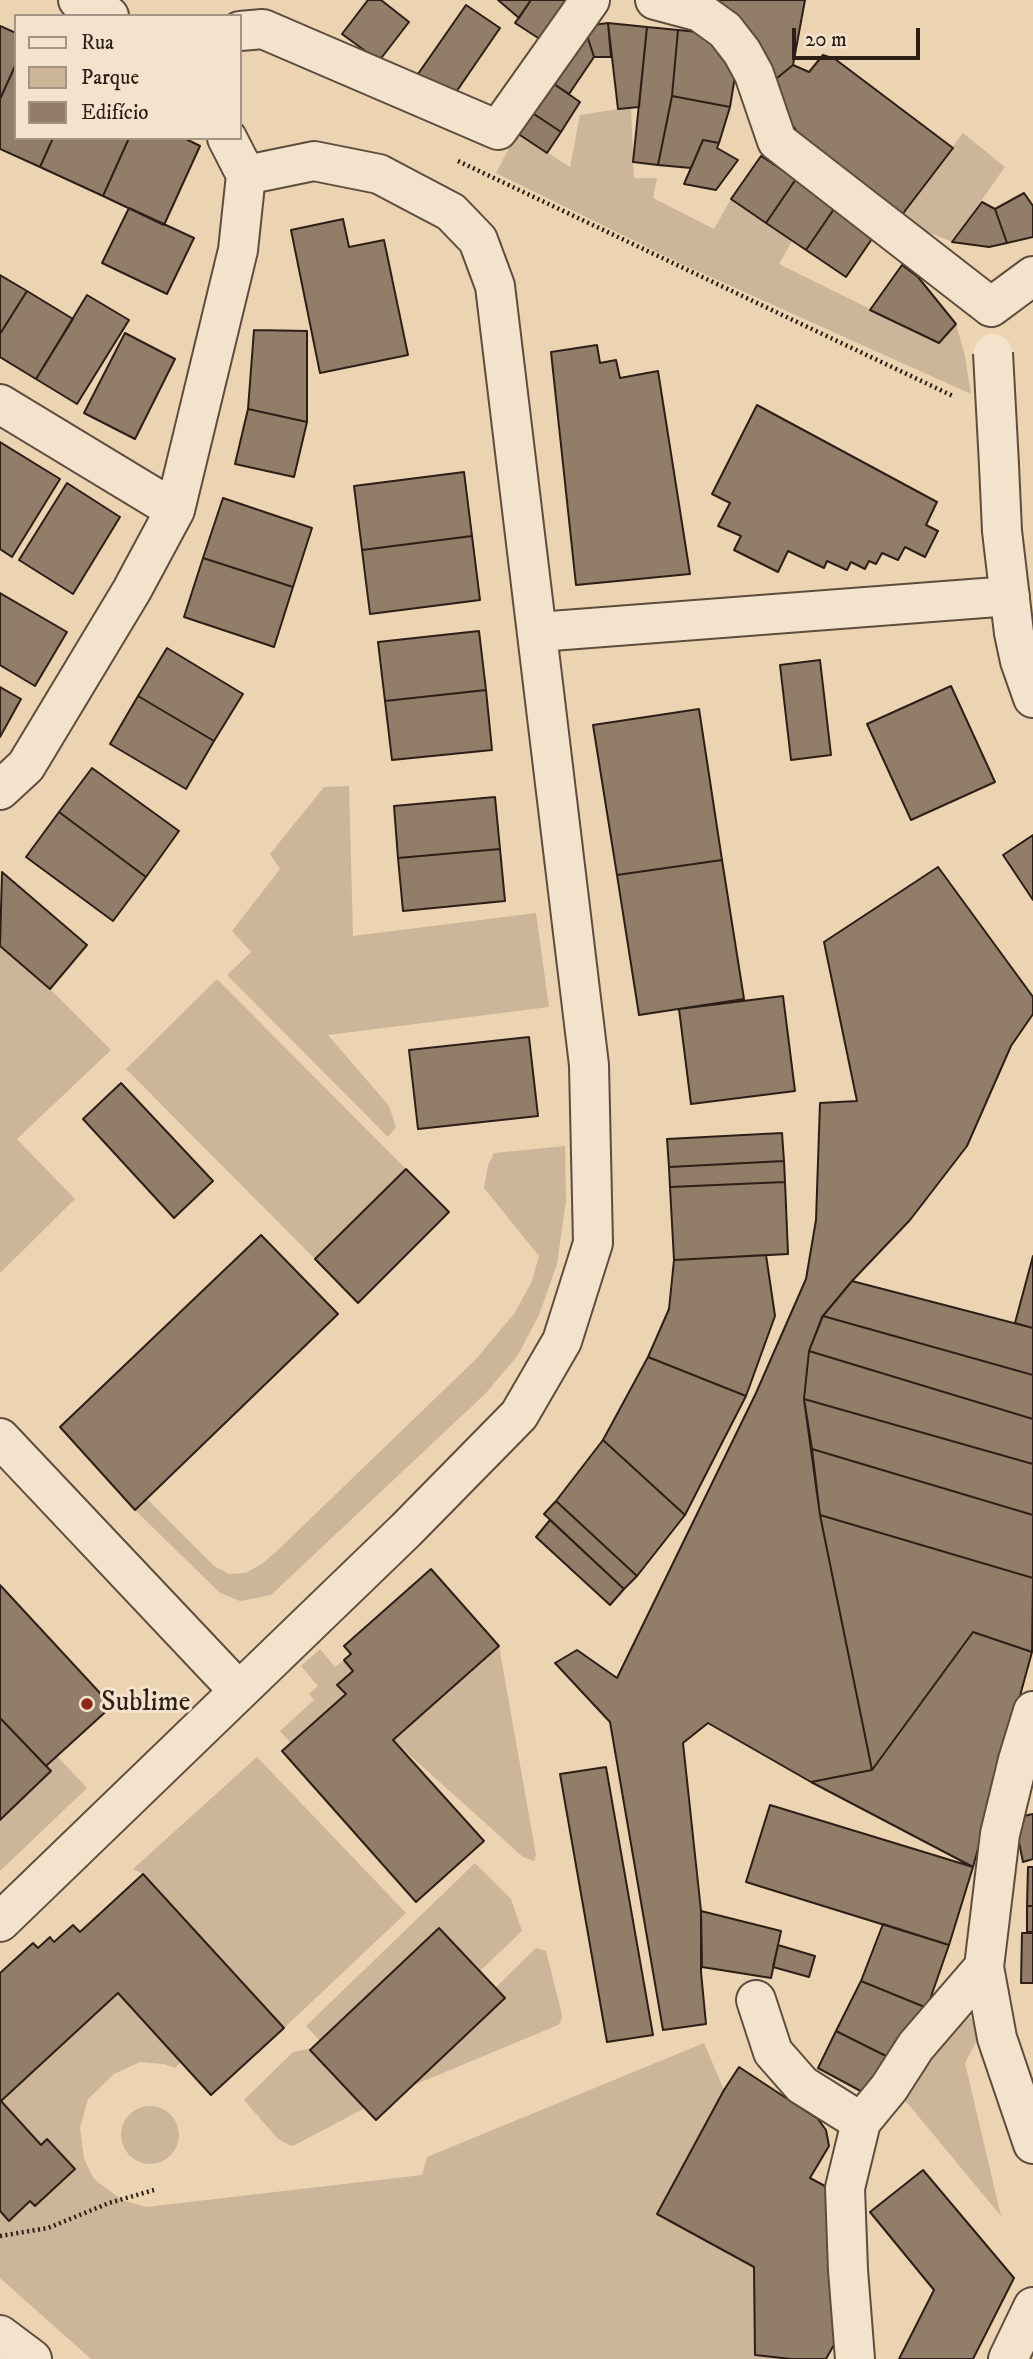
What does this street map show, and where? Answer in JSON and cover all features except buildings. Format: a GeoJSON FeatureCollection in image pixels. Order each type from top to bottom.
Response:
{"type":"FeatureCollection","features":[{"type":"Feature","properties":{"kind":"street"},"geometry":{"type":"LineString","coordinates":[[78,0],[105,14]]}},
{"type":"Feature","properties":{"kind":"street"},"geometry":{"type":"LineString","coordinates":[[242,31],[263,29],[498,130],[590,0]]}},
{"type":"Feature","properties":{"kind":"street"},"geometry":{"type":"LineString","coordinates":[[655,0],[702,6],[742,52],[754,74],[777,141],[991,307],[999,465],[1018,529],[1010,596],[1020,662],[1033,698]]}},
{"type":"Feature","properties":{"kind":"street"},"geometry":{"type":"LineString","coordinates":[[0,790],[26,765],[132,590],[174,510],[238,250],[246,175],[228,140]]}},
{"type":"Feature","properties":{"kind":"street"},"geometry":{"type":"LineString","coordinates":[[0,1922],[406,1530],[519,1415],[562,1341],[593,1243],[589,1065],[495,286],[478,240],[451,212],[379,174],[314,161],[246,175]]}},
{"type":"Feature","properties":{"kind":"street"},"geometry":{"type":"LineString","coordinates":[[991,307],[1033,276]]}},
{"type":"Feature","properties":{"kind":"street"},"geometry":{"type":"LineString","coordinates":[[0,404],[174,510]]}},
{"type":"Feature","properties":{"kind":"street"},"geometry":{"type":"LineString","coordinates":[[538,632],[1010,596]]}},
{"type":"Feature","properties":{"kind":"street"},"geometry":{"type":"LineString","coordinates":[[0,1437],[239,1690]]}},
{"type":"Feature","properties":{"kind":"street"},"geometry":{"type":"LineString","coordinates":[[1033,1711],[1000,1834],[984,1967],[997,2038],[1033,2144]]}},
{"type":"Feature","properties":{"kind":"street"},"geometry":{"type":"LineString","coordinates":[[855,2359],[845,2188],[861,2122],[889,2088],[916,2046],[984,1967]]}},
{"type":"Feature","properties":{"kind":"street"},"geometry":{"type":"LineString","coordinates":[[756,2000],[774,2052],[802,2084],[861,2122]]}},
{"type":"Feature","properties":{"kind":"street"},"geometry":{"type":"LineString","coordinates":[[1008,2359],[1033,2307]]}},
{"type":"Feature","properties":{"kind":"street"},"geometry":{"type":"LineString","coordinates":[[0,2334],[32,2359]]}},
{"type":"Feature","properties":{"kind":"path"},"geometry":{"type":"LineString","coordinates":[[447,156],[958,399]]}},
{"type":"Feature","properties":{"kind":"path"},"geometry":{"type":"LineString","coordinates":[[0,2236],[48,2228],[109,2203],[154,2190]]}},
{"type":"Feature","properties":{"kind":"green space"},"geometry":{"type":"Polygon","coordinates":[[[631,107],[634,178],[657,178],[653,198],[714,229],[731,199],[792,241],[779,264],[939,343],[956,324],[971,394],[682,264],[496,173],[517,133],[570,167],[580,115],[631,107]]]}},
{"type":"Feature","properties":{"kind":"green space"},"geometry":{"type":"Polygon","coordinates":[[[963,133],[1005,167],[952,242],[898,220],[963,133]]]}},
{"type":"Feature","properties":{"kind":"green space"},"geometry":{"type":"Polygon","coordinates":[[[349,786],[353,936],[536,913],[549,1007],[328,1035],[389,1106],[396,1127],[388,1137],[227,975],[251,952],[232,931],[280,869],[270,854],[324,787],[349,786]]]}},
{"type":"Feature","properties":{"kind":"green space"},"geometry":{"type":"Polygon","coordinates":[[[0,946],[50,989],[111,1050],[17,1139],[75,1199],[0,1273],[0,946]]]}},
{"type":"Feature","properties":{"kind":"green space"},"geometry":{"type":"Polygon","coordinates":[[[217,979],[406,1169],[315,1259],[126,1069],[217,979]]]}},
{"type":"Feature","properties":{"kind":"green space"},"geometry":{"type":"Polygon","coordinates":[[[565,1146],[566,1201],[557,1264],[539,1315],[518,1355],[485,1394],[271,1595],[240,1601],[220,1593],[135,1510],[147,1499],[214,1566],[229,1574],[246,1573],[263,1563],[476,1359],[514,1314],[532,1281],[539,1256],[484,1188],[488,1165],[494,1153],[565,1146]]]}},
{"type":"Feature","properties":{"kind":"green space"},"geometry":{"type":"Polygon","coordinates":[[[499,1646],[536,1855],[534,1861],[523,1857],[393,1740],[499,1646]]]}},
{"type":"Feature","properties":{"kind":"green space"},"geometry":{"type":"Polygon","coordinates":[[[320,1649],[335,1667],[344,1660],[353,1671],[338,1685],[346,1694],[291,1743],[280,1731],[314,1700],[309,1694],[318,1686],[301,1666],[320,1649]]]}},
{"type":"Feature","properties":{"kind":"green space"},"geometry":{"type":"Polygon","coordinates":[[[57,1756],[87,1788],[0,1871],[0,1820],[51,1772],[46,1766],[57,1756]]]}},
{"type":"Feature","properties":{"kind":"green space"},"geometry":{"type":"Polygon","coordinates":[[[257,1757],[406,1913],[284,2028],[143,1874],[133,1869],[257,1757]]]}},
{"type":"Feature","properties":{"kind":"green space"},"geometry":{"type":"Polygon","coordinates":[[[475,1863],[511,1899],[522,1931],[479,1972],[438,1929],[320,2041],[306,2026],[475,1863]]]}},
{"type":"Feature","properties":{"kind":"green space"},"geometry":{"type":"Polygon","coordinates":[[[536,1948],[546,1951],[562,2015],[558,2025],[414,2085],[504,1999],[495,1988],[536,1948]]]}},
{"type":"Feature","properties":{"kind":"green space"},"geometry":{"type":"Polygon","coordinates":[[[118,1993],[181,2062],[175,2068],[140,2062],[114,2074],[88,2099],[80,2128],[84,2159],[94,2179],[122,2200],[146,2207],[422,2175],[427,2157],[704,2043],[724,2090],[658,2214],[754,2267],[755,2355],[791,2359],[91,2359],[0,2278],[0,2211],[9,2221],[30,2201],[35,2206],[75,2169],[48,2139],[41,2145],[1,2101],[118,1993]]]}},
{"type":"Feature","properties":{"kind":"green space"},"geometry":{"type":"Polygon","coordinates":[[[961,2015],[969,2016],[975,2023],[976,2042],[965,2063],[1001,2216],[899,2093],[961,2015]]]}},
{"type":"Feature","properties":{"kind":"green space"},"geometry":{"type":"Polygon","coordinates":[[[312,2048],[365,2108],[293,2146],[278,2139],[244,2100],[293,2052],[312,2048]]]}},
{"type":"Feature","properties":{"kind":"green space"},"geometry":{"type":"Polygon","coordinates":[[[150,2106],[161,2108],[174,2119],[179,2135],[177,2146],[166,2159],[150,2164],[139,2162],[126,2151],[121,2135],[123,2124],[134,2111],[150,2106]]]}},
{"type":"Feature","properties":{"kind":"place","name":"Sublime"},"geometry":{"type":"Point","coordinates":[87,1704]}}]}
